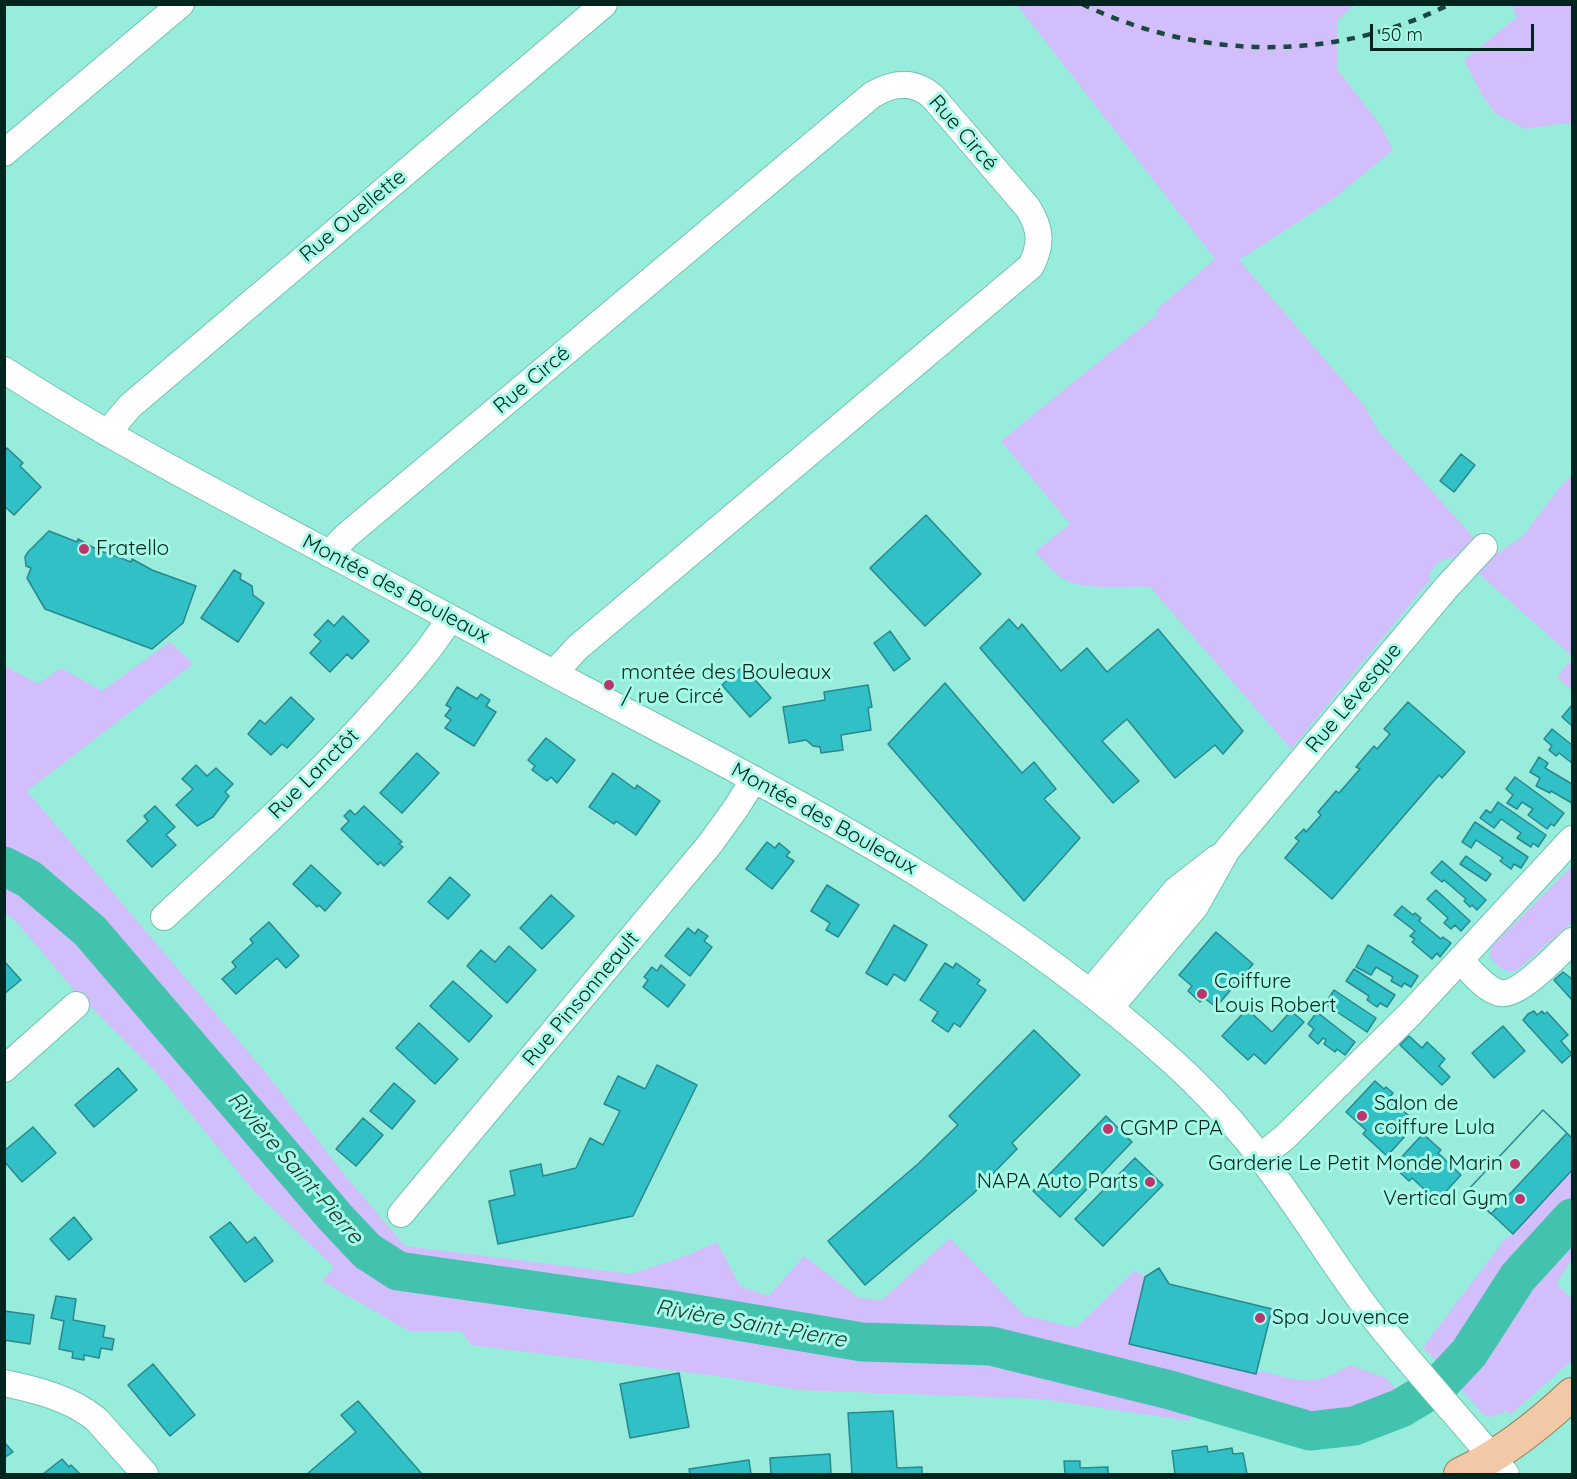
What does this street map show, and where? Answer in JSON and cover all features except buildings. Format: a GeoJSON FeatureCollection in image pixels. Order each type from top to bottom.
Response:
{"type":"FeatureCollection","features":[{"type":"Feature","properties":{"kind":"main road"},"geometry":{"type":"LineString","coordinates":[[1460,1474],[1498,1466],[1539,1423],[1572,1394]]}},
{"type":"Feature","properties":{"kind":"street"},"geometry":{"type":"LineString","coordinates":[[8,143],[182,4]]}},
{"type":"Feature","properties":{"kind":"street","name":"Rue Ouellette"},"geometry":{"type":"LineString","coordinates":[[107,433],[130,406],[604,4]]}},
{"type":"Feature","properties":{"kind":"street","name":"Rue Circé"},"geometry":{"type":"LineString","coordinates":[[329,554],[346,536],[872,95],[892,85],[904,84],[925,90],[1035,219],[1040,243],[1031,266],[577,648],[554,673]]}},
{"type":"Feature","properties":{"kind":"street","name":"Montée des Bouleaux"},"geometry":{"type":"LineString","coordinates":[[4,370],[107,433],[855,835],[948,891],[1041,955],[1100,1000],[1195,1083],[1232,1122],[1260,1157],[1337,1268],[1408,1359],[1498,1466]]}},
{"type":"Feature","properties":{"kind":"street","name":"Rue Lévesque"},"geometry":{"type":"LineString","coordinates":[[1100,1000],[1176,890],[1227,850],[1446,588],[1484,547]]}},
{"type":"Feature","properties":{"kind":"street","name":"Rue Lanctôt"},"geometry":{"type":"LineString","coordinates":[[164,917],[275,815],[349,741],[426,654],[450,618]]}},
{"type":"Feature","properties":{"kind":"street","name":"Rue Pinsonneault"},"geometry":{"type":"LineString","coordinates":[[401,1214],[710,844],[741,801],[753,779]]}},
{"type":"Feature","properties":{"kind":"street"},"geometry":{"type":"LineString","coordinates":[[1260,1157],[1284,1138],[1461,961],[1572,839]]}},
{"type":"Feature","properties":{"kind":"street"},"geometry":{"type":"LineString","coordinates":[[1461,961],[1490,988],[1500,993],[1512,993],[1572,941]]}},
{"type":"Feature","properties":{"kind":"street"},"geometry":{"type":"LineString","coordinates":[[4,1069],[76,1005]]}},
{"type":"Feature","properties":{"kind":"street"},"geometry":{"type":"LineString","coordinates":[[4,1383],[44,1393],[88,1412],[145,1474]]}},
{"type":"Feature","properties":{"kind":"shaded area"},"geometry":{"type":"Polygon","coordinates":[[[1017,5],[1354,5],[1337,21],[1337,69],[1381,126],[1393,150],[1332,200],[1239,260],[1364,405],[1379,432],[1475,539],[1458,556],[1438,562],[1430,573],[1430,580],[1291,749],[1150,587],[1099,587],[1070,582],[1055,573],[1035,552],[1070,524],[1001,441],[1159,313],[1156,310],[1215,259],[1017,5]]]}},
{"type":"Feature","properties":{"kind":"shaded area"},"geometry":{"type":"Polygon","coordinates":[[[1512,5],[1572,5],[1572,123],[1525,129],[1495,113],[1482,95],[1464,60],[1517,17],[1512,5]]]}},
{"type":"Feature","properties":{"kind":"shaded area"},"geometry":{"type":"Polygon","coordinates":[[[1572,475],[1572,656],[1478,573],[1493,556],[1522,537],[1572,475]]]}},
{"type":"Feature","properties":{"kind":"shaded area"},"geometry":{"type":"Polygon","coordinates":[[[170,642],[193,664],[27,791],[266,1073],[343,1173],[405,1246],[631,1274],[688,1255],[717,1242],[740,1286],[769,1296],[804,1256],[859,1298],[882,1300],[950,1238],[1024,1315],[1076,1328],[1135,1270],[1145,1277],[1129,1344],[1256,1374],[1261,1371],[1297,1380],[1316,1380],[1350,1365],[1386,1378],[1405,1399],[1355,1421],[1349,1448],[1193,1407],[1190,1421],[1041,1399],[799,1390],[717,1376],[471,1345],[461,1331],[409,1331],[322,1281],[334,1267],[254,1191],[155,1071],[74,990],[15,920],[5,913],[5,666],[38,684],[61,668],[102,691],[170,642]]]}},
{"type":"Feature","properties":{"kind":"shaded area"},"geometry":{"type":"Polygon","coordinates":[[[1572,659],[1572,690],[1557,677],[1572,659]]]}},
{"type":"Feature","properties":{"kind":"shaded area"},"geometry":{"type":"Polygon","coordinates":[[[1572,866],[1572,922],[1516,971],[1501,968],[1490,957],[1491,947],[1572,866]]]}},
{"type":"Feature","properties":{"kind":"shaded area"},"geometry":{"type":"Polygon","coordinates":[[[1572,1170],[1572,1259],[1556,1284],[1572,1299],[1572,1360],[1510,1415],[1506,1411],[1491,1417],[1484,1415],[1423,1347],[1505,1239],[1513,1234],[1572,1170]]]}},
{"type":"Feature","properties":{"kind":"waterway","name":"Rivière Saint-Pierre"},"geometry":{"type":"LineString","coordinates":[[4,866],[29,879],[90,931],[335,1217],[367,1251],[398,1271],[672,1310],[862,1342],[991,1346],[1170,1390],[1310,1431],[1354,1426],[1401,1408],[1439,1385],[1469,1353],[1518,1277],[1572,1218]]}},
{"type":"Feature","properties":{"kind":"railway"},"geometry":{"type":"LineString","coordinates":[[1082,4],[1126,22],[1172,36],[1219,44],[1266,47],[1313,45],[1360,37],[1406,23],[1450,4]]}},
{"type":"Feature","properties":{"kind":"place","name":"Fratello"},"geometry":{"type":"Point","coordinates":[84,549]}},
{"type":"Feature","properties":{"kind":"place","name":"montée des Bouleaux / rue Circé"},"geometry":{"type":"Point","coordinates":[609,685]}},
{"type":"Feature","properties":{"kind":"place","name":"Coiffure Louis Robert"},"geometry":{"type":"Point","coordinates":[1202,994]}},
{"type":"Feature","properties":{"kind":"place","name":"Salon de coiffure Lula"},"geometry":{"type":"Point","coordinates":[1362,1116]}},
{"type":"Feature","properties":{"kind":"place","name":"CGMP CPA"},"geometry":{"type":"Point","coordinates":[1108,1129]}},
{"type":"Feature","properties":{"kind":"place","name":"Garderie Le Petit Monde Marin"},"geometry":{"type":"Point","coordinates":[1515,1164]}},
{"type":"Feature","properties":{"kind":"place","name":"NAPA Auto Parts"},"geometry":{"type":"Point","coordinates":[1150,1182]}},
{"type":"Feature","properties":{"kind":"place","name":"Vertical Gym"},"geometry":{"type":"Point","coordinates":[1520,1199]}},
{"type":"Feature","properties":{"kind":"place","name":"Spa Jouvence"},"geometry":{"type":"Point","coordinates":[1260,1318]}}]}
